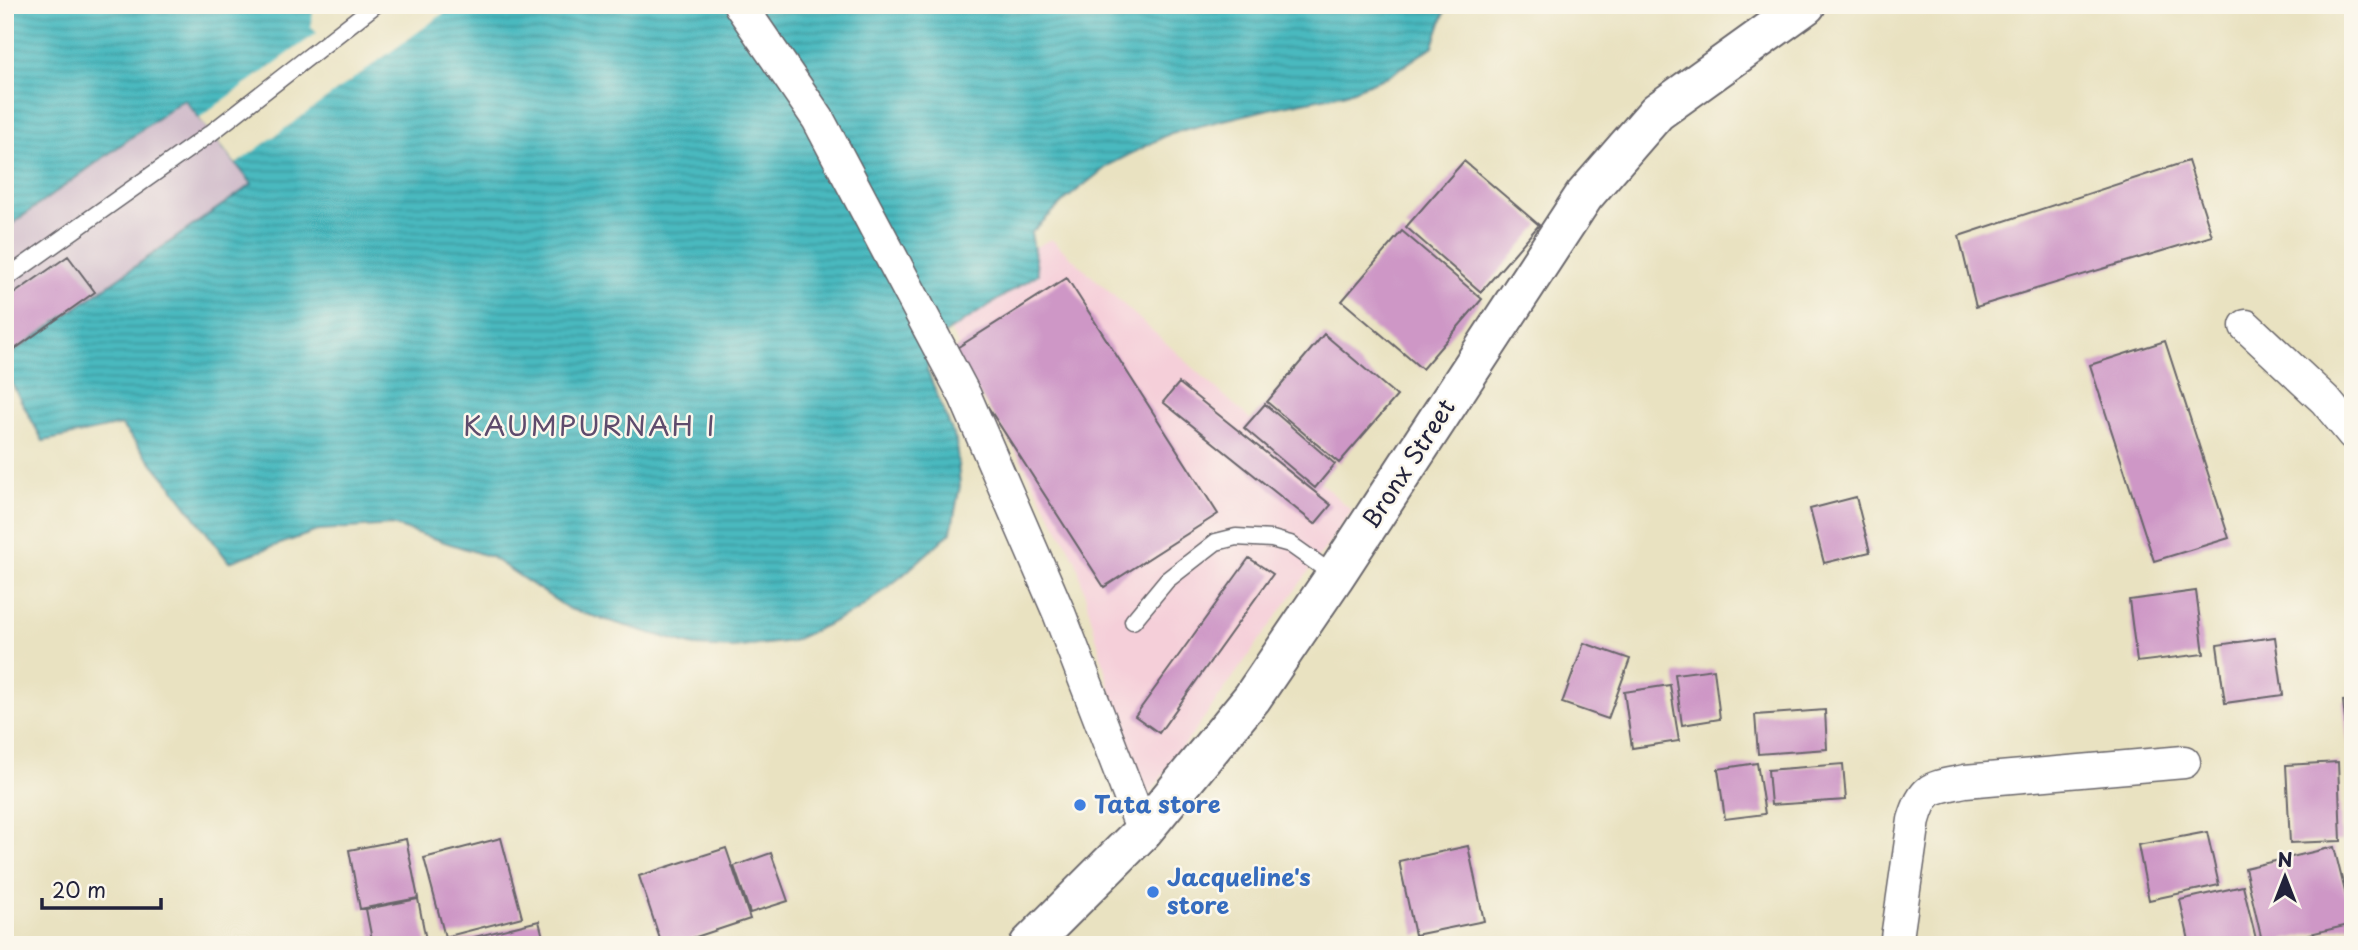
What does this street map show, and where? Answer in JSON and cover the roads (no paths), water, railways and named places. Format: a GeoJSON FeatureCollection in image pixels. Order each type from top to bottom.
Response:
{"type":"FeatureCollection","features":[{"type":"Feature","properties":{"kind":"street"},"geometry":{"type":"LineString","coordinates":[[740,5],[818,119],[965,396],[1059,613],[1143,831]]}},
{"type":"Feature","properties":{"kind":"street","name":"Bronx Street"},"geometry":{"type":"LineString","coordinates":[[1029,945],[1143,831],[1252,698],[1584,196],[1657,112],[1806,5]]}},
{"type":"Feature","properties":{"kind":"street"},"geometry":{"type":"LineString","coordinates":[[2246,326],[2325,400],[2353,435]]}},
{"type":"Feature","properties":{"kind":"street"},"geometry":{"type":"LineString","coordinates":[[1896,945],[1914,820],[1919,803],[1930,789],[1965,781],[2184,762]]}},
{"type":"Feature","properties":{"kind":"lane"},"geometry":{"type":"LineString","coordinates":[[5,279],[211,133],[375,5]]}},
{"type":"Feature","properties":{"kind":"lane"},"geometry":{"type":"LineString","coordinates":[[1133,621],[1167,580],[1216,542],[1236,537],[1272,539],[1290,544],[1335,576]]}},
{"type":"Feature","properties":{"kind":"water"},"geometry":{"type":"Polygon","coordinates":[[[5,5],[1447,5],[1433,46],[1389,76],[1343,94],[1171,133],[1109,165],[1065,200],[1031,233],[1038,274],[932,342],[927,370],[956,441],[960,486],[951,532],[902,576],[857,611],[792,641],[733,648],[694,646],[569,609],[491,557],[392,525],[320,530],[229,562],[121,425],[43,441],[5,371],[5,358],[252,184],[184,99],[5,229],[5,5]]]}},
{"type":"Feature","properties":{"kind":"place","name":"Tata store"},"geometry":{"type":"Point","coordinates":[1080,805]}},
{"type":"Feature","properties":{"kind":"place","name":"Jacqueline's store"},"geometry":{"type":"Point","coordinates":[1153,892]}},
{"type":"Feature","properties":{"kind":"district","name":"KAUMPURNAH I"},"geometry":{"type":"Point","coordinates":[590,426]}}]}
